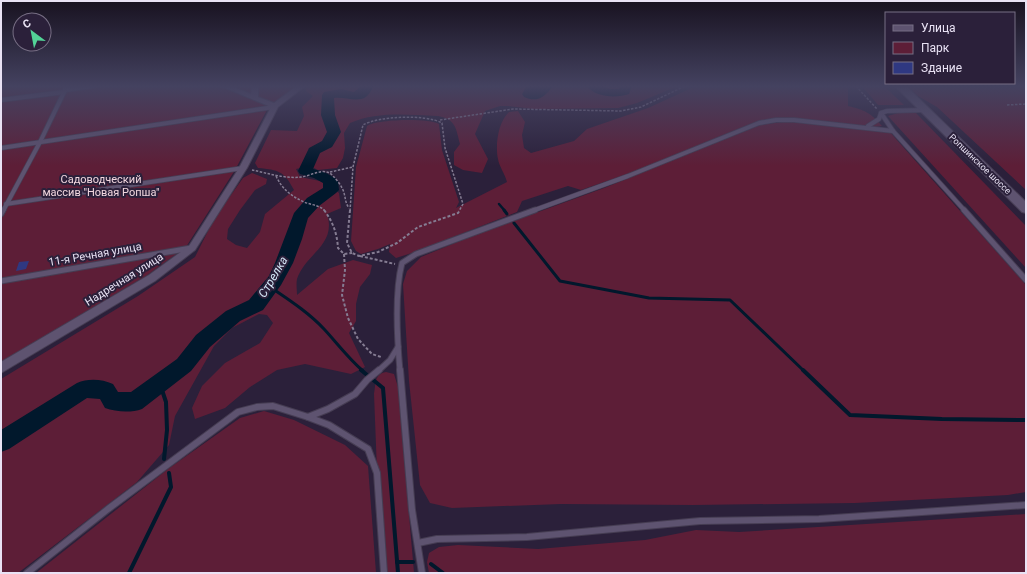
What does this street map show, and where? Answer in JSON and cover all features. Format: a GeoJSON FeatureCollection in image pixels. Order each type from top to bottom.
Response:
{"type":"FeatureCollection","features":[{"type":"Feature","properties":{"kind":"main road","name":"Ропшинское шоссе"},"geometry":{"type":"LineString","coordinates":[[928,113],[1026,209]]}},
{"type":"Feature","properties":{"kind":"street","name":"Надречная улица"},"geometry":{"type":"LineString","coordinates":[[1,368],[152,278],[192,248],[243,168],[272,113]]}},
{"type":"Feature","properties":{"kind":"lane"},"geometry":{"type":"LineString","coordinates":[[1,214],[40,142],[54,113]]}},
{"type":"Feature","properties":{"kind":"lane"},"geometry":{"type":"LineString","coordinates":[[1,148],[236,113]]}},
{"type":"Feature","properties":{"kind":"lane"},"geometry":{"type":"LineString","coordinates":[[868,126],[879,119],[881,113]]}},
{"type":"Feature","properties":{"kind":"lane"},"geometry":{"type":"LineString","coordinates":[[881,113],[893,131],[1026,280]]}},
{"type":"Feature","properties":{"kind":"lane"},"geometry":{"type":"LineString","coordinates":[[422,573],[412,510],[398,346],[398,278],[402,263],[416,254],[628,176],[759,123],[773,119],[868,126],[893,131]]}},
{"type":"Feature","properties":{"kind":"lane"},"geometry":{"type":"LineString","coordinates":[[6,204],[243,168]]}},
{"type":"Feature","properties":{"kind":"lane","name":"11-я Речная улица"},"geometry":{"type":"LineString","coordinates":[[1,280],[192,248]]}},
{"type":"Feature","properties":{"kind":"lane"},"geometry":{"type":"LineString","coordinates":[[308,417],[328,409],[355,394],[374,373],[390,360],[398,346]]}},
{"type":"Feature","properties":{"kind":"lane"},"geometry":{"type":"LineString","coordinates":[[27,573],[108,509],[238,412],[254,406],[270,406],[308,417],[329,425],[368,449],[377,473],[384,573]]}},
{"type":"Feature","properties":{"kind":"lane"},"geometry":{"type":"LineString","coordinates":[[418,543],[437,539],[527,537],[700,521],[819,519],[1026,505]]}},
{"type":"Feature","properties":{"kind":"path"},"geometry":{"type":"LineString","coordinates":[[352,253],[347,243],[349,208],[353,167],[364,125],[368,122],[385,119],[439,120],[492,113]]}},
{"type":"Feature","properties":{"kind":"path"},"geometry":{"type":"LineString","coordinates":[[359,256],[378,252],[397,243],[418,227],[458,213],[463,204],[445,148],[442,123],[439,120]]}},
{"type":"Feature","properties":{"kind":"path"},"geometry":{"type":"LineString","coordinates":[[243,168],[276,176],[301,176],[317,172],[328,172],[353,167]]}},
{"type":"Feature","properties":{"kind":"path"},"geometry":{"type":"LineString","coordinates":[[328,172],[332,174],[343,189],[345,203],[349,208]]}},
{"type":"Feature","properties":{"kind":"path"},"geometry":{"type":"LineString","coordinates":[[276,176],[281,187],[304,202],[322,208],[331,219],[337,236],[338,248],[344,254],[345,270],[342,295],[348,318],[358,339],[372,354],[390,360]]}},
{"type":"Feature","properties":{"kind":"path"},"geometry":{"type":"LineString","coordinates":[[344,254],[352,253],[401,266]]}},
{"type":"Feature","properties":{"kind":"green space","name":"Садоводческий массив \"Новая Ропша\""},"geometry":{"type":"Polygon","coordinates":[[[1,113],[265,113],[235,170],[186,247],[146,276],[1,362],[1,113]]]}},
{"type":"Feature","properties":{"kind":"green space"},"geometry":{"type":"Polygon","coordinates":[[[303,113],[484,113],[475,134],[488,159],[482,173],[463,170],[454,165],[454,152],[460,144],[452,122],[444,117],[416,115],[382,115],[361,119],[350,123],[344,133],[345,148],[343,158],[337,168],[318,170],[310,166],[296,169],[300,177],[325,182],[339,193],[341,208],[327,214],[329,225],[328,234],[319,248],[301,270],[297,279],[297,295],[328,269],[353,260],[372,265],[370,274],[360,287],[356,304],[356,321],[349,333],[365,367],[351,374],[305,364],[277,370],[250,387],[225,408],[195,419],[192,408],[202,386],[225,363],[260,343],[273,323],[267,315],[259,314],[232,328],[214,346],[175,416],[169,445],[137,482],[18,573],[1,573],[1,379],[138,296],[195,257],[214,219],[243,178],[252,173],[267,179],[266,184],[255,190],[240,210],[228,229],[227,239],[236,245],[247,248],[260,232],[265,214],[294,190],[284,175],[276,171],[258,168],[255,163],[271,130],[297,131],[304,116],[303,113]]]}},
{"type":"Feature","properties":{"kind":"green space"},"geometry":{"type":"Polygon","coordinates":[[[508,113],[519,113],[525,122],[522,135],[524,148],[531,153],[574,141],[587,129],[634,113],[867,113],[882,126],[868,128],[890,132],[1026,285],[1026,492],[1008,495],[855,503],[693,505],[561,504],[452,508],[430,503],[420,485],[409,381],[403,284],[407,271],[421,257],[467,238],[604,188],[760,125],[799,119],[773,118],[748,125],[628,174],[581,190],[568,186],[522,201],[517,212],[396,258],[389,252],[390,244],[361,254],[356,251],[351,241],[356,167],[367,126],[381,122],[403,120],[425,121],[439,124],[442,150],[459,202],[456,208],[507,182],[499,162],[497,141],[502,122],[508,113]]]}},
{"type":"Feature","properties":{"kind":"green space"},"geometry":{"type":"Polygon","coordinates":[[[898,113],[916,113],[1026,226],[1026,268],[888,116],[898,113]]]}},
{"type":"Feature","properties":{"kind":"green space"},"geometry":{"type":"Polygon","coordinates":[[[943,113],[1026,113],[1026,190],[943,113]]]}},
{"type":"Feature","properties":{"kind":"green space"},"geometry":{"type":"Polygon","coordinates":[[[386,372],[394,374],[398,387],[414,573],[381,573],[374,394],[377,377],[386,372]]]}},
{"type":"Feature","properties":{"kind":"green space"},"geometry":{"type":"Polygon","coordinates":[[[264,411],[294,420],[345,445],[368,466],[376,573],[36,573],[168,469],[240,418],[264,411]]]}},
{"type":"Feature","properties":{"kind":"green space"},"geometry":{"type":"Polygon","coordinates":[[[1026,514],[1026,573],[429,573],[427,562],[429,553],[439,547],[458,545],[538,549],[645,540],[696,530],[739,532],[1026,514]]]}},
{"type":"Feature","properties":{"kind":"building"},"geometry":{"type":"Polygon","coordinates":[[[29,261],[26,269],[16,271],[19,262],[29,261]]]}},
{"type":"Feature","properties":{"kind":"waterway","name":"Стрелка"},"geometry":{"type":"LineString","coordinates":[[1,442],[84,389],[106,390],[112,401],[135,402],[184,365],[203,341],[233,316],[256,305],[275,280],[284,263],[294,239],[300,217],[313,202],[331,190],[330,181],[319,175],[305,171],[314,151],[327,144],[334,132],[328,113]]}},
{"type":"Feature","properties":{"kind":"waterway"},"geometry":{"type":"LineString","coordinates":[[499,204],[505,211]]}},
{"type":"Feature","properties":{"kind":"waterway"},"geometry":{"type":"LineString","coordinates":[[504,210],[507,214]]}},
{"type":"Feature","properties":{"kind":"waterway"},"geometry":{"type":"LineString","coordinates":[[514,223],[560,281],[649,298],[730,300],[804,371]]}},
{"type":"Feature","properties":{"kind":"waterway"},"geometry":{"type":"LineString","coordinates":[[270,287],[298,306],[318,323],[347,356],[363,371]]}},
{"type":"Feature","properties":{"kind":"waterway"},"geometry":{"type":"LineString","coordinates":[[361,370],[383,388],[397,562]]}},
{"type":"Feature","properties":{"kind":"waterway"},"geometry":{"type":"LineString","coordinates":[[803,370],[850,415],[942,419],[1026,420]]}},
{"type":"Feature","properties":{"kind":"waterway"},"geometry":{"type":"LineString","coordinates":[[160,384],[166,402],[167,430],[164,459]]}},
{"type":"Feature","properties":{"kind":"waterway"},"geometry":{"type":"LineString","coordinates":[[129,573],[171,487],[169,473]]}},
{"type":"Feature","properties":{"kind":"waterway"},"geometry":{"type":"LineString","coordinates":[[397,562],[413,562]]}},
{"type":"Feature","properties":{"kind":"waterway"},"geometry":{"type":"LineString","coordinates":[[397,562],[398,573]]}},
{"type":"Feature","properties":{"kind":"waterway"},"geometry":{"type":"LineString","coordinates":[[431,564],[443,573]]}}]}
